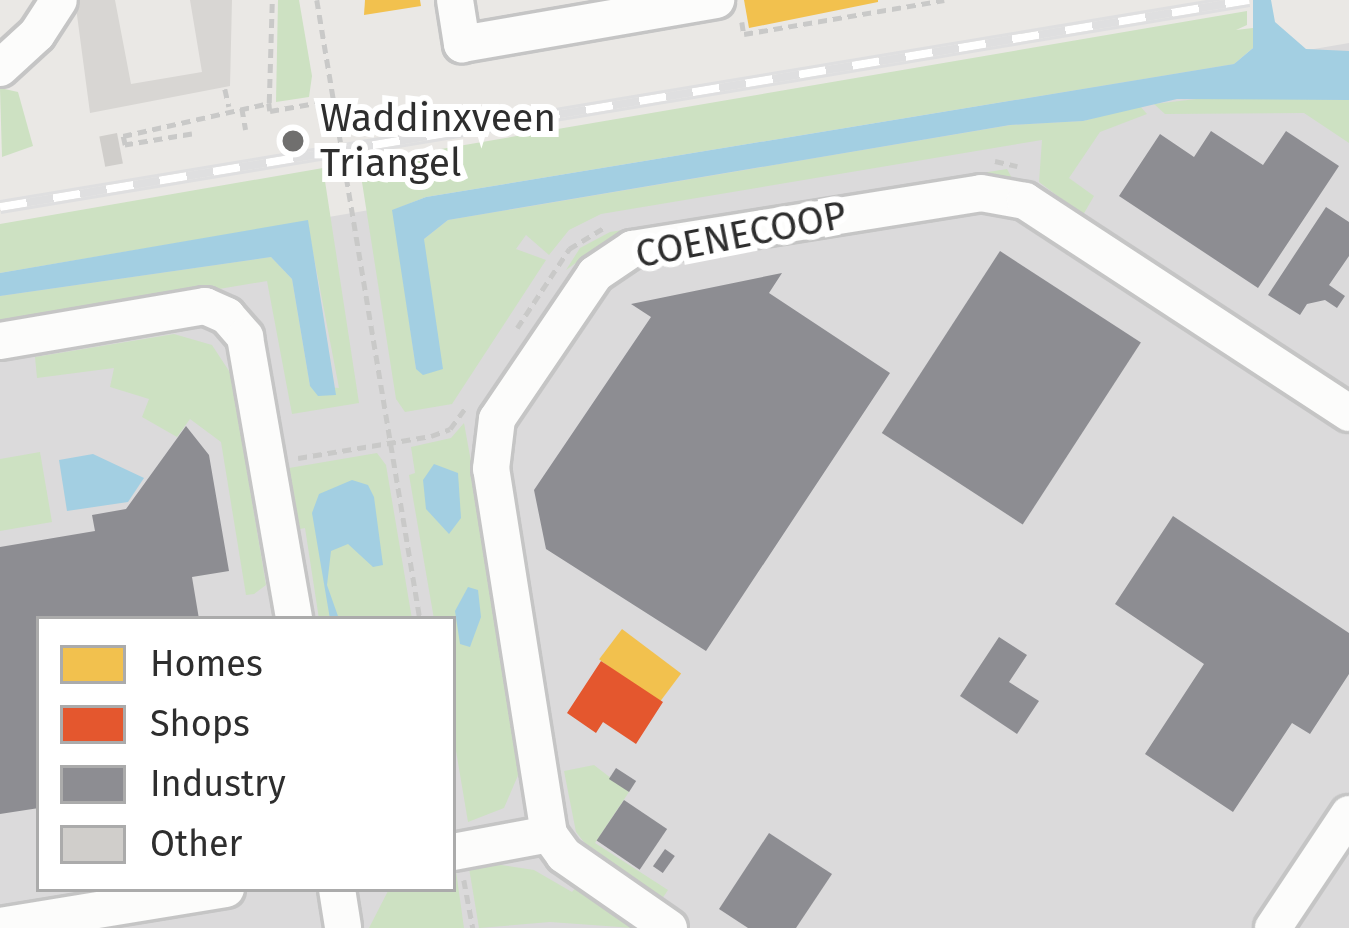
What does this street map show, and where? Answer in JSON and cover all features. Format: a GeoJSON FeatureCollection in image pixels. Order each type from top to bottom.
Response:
{"type":"FeatureCollection","features":[{"type":"Feature","properties":{"kind":"street"},"geometry":{"type":"LineString","coordinates":[[0,68],[59,0]]}},
{"type":"Feature","properties":{"kind":"street"},"geometry":{"type":"LineString","coordinates":[[455,0],[462,44],[728,6]]}},
{"type":"Feature","properties":{"kind":"street","name":"COENECOOP"},"geometry":{"type":"LineString","coordinates":[[549,834],[491,436],[595,274],[632,249],[980,193],[1025,201],[1349,413]]}},
{"type":"Feature","properties":{"kind":"street"},"geometry":{"type":"LineString","coordinates":[[0,341],[205,306],[227,316],[245,337],[294,616]]}},
{"type":"Feature","properties":{"kind":"street"},"geometry":{"type":"LineString","coordinates":[[1273,928],[1349,814]]}},
{"type":"Feature","properties":{"kind":"street"},"geometry":{"type":"LineString","coordinates":[[456,851],[549,834],[564,855],[669,928]]}},
{"type":"Feature","properties":{"kind":"street"},"geometry":{"type":"LineString","coordinates":[[0,926],[208,892]]}},
{"type":"Feature","properties":{"kind":"street"},"geometry":{"type":"LineString","coordinates":[[337,892],[343,928]]}},
{"type":"Feature","properties":{"kind":"path"},"geometry":{"type":"LineString","coordinates":[[272,0],[270,111],[333,100]]}},
{"type":"Feature","properties":{"kind":"path"},"geometry":{"type":"LineString","coordinates":[[317,0],[419,616]]}},
{"type":"Feature","properties":{"kind":"path"},"geometry":{"type":"LineString","coordinates":[[728,6],[744,34],[944,0]]}},
{"type":"Feature","properties":{"kind":"path"},"geometry":{"type":"LineString","coordinates":[[226,89],[230,110]]}},
{"type":"Feature","properties":{"kind":"path"},"geometry":{"type":"LineString","coordinates":[[192,134],[125,146],[123,136],[268,103]]}},
{"type":"Feature","properties":{"kind":"path"},"geometry":{"type":"LineString","coordinates":[[242,108],[246,130]]}},
{"type":"Feature","properties":{"kind":"path"},"geometry":{"type":"LineString","coordinates":[[269,464],[390,442]]}},
{"type":"Feature","properties":{"kind":"path"},"geometry":{"type":"LineString","coordinates":[[456,851],[473,928]]}},
{"type":"Feature","properties":{"kind":"shaded area"},"geometry":{"type":"Polygon","coordinates":[[[75,0],[115,0],[131,84],[202,72],[190,0],[232,0],[230,86],[90,113],[75,0]]]}},
{"type":"Feature","properties":{"kind":"shaded area"},"geometry":{"type":"Polygon","coordinates":[[[1349,43],[1349,928],[0,928],[0,273],[1349,43]]]}},
{"type":"Feature","properties":{"kind":"green space"},"geometry":{"type":"Polygon","coordinates":[[[278,0],[299,0],[312,76],[309,97],[276,102],[278,0]]]}},
{"type":"Feature","properties":{"kind":"green space"},"geometry":{"type":"Polygon","coordinates":[[[1247,11],[1247,25],[1236,30],[1253,28],[1253,48],[1234,64],[426,197],[393,210],[416,369],[424,239],[448,220],[1011,125],[1083,121],[1140,106],[1147,114],[1100,132],[1069,178],[1094,196],[1083,215],[1039,182],[1042,140],[601,214],[569,230],[549,255],[526,235],[516,249],[546,260],[452,404],[405,412],[396,399],[359,163],[1247,11]]]}},
{"type":"Feature","properties":{"kind":"green space"},"geometry":{"type":"Polygon","coordinates":[[[0,88],[18,92],[33,146],[2,157],[0,88]]]}},
{"type":"Feature","properties":{"kind":"green space"},"geometry":{"type":"Polygon","coordinates":[[[1222,96],[1349,100],[1349,143],[1304,113],[1165,114],[1154,104],[1222,96]]]}},
{"type":"Feature","properties":{"kind":"green space"},"geometry":{"type":"Polygon","coordinates":[[[323,168],[359,403],[292,414],[267,281],[0,326],[0,296],[271,257],[292,279],[310,386],[339,388],[307,221],[0,273],[0,224],[323,168]]]}},
{"type":"Feature","properties":{"kind":"green space"},"geometry":{"type":"Polygon","coordinates":[[[1007,169],[1014,182],[964,180],[609,239],[566,270],[580,248],[610,232],[1007,169]]]}},
{"type":"Feature","properties":{"kind":"green space"},"geometry":{"type":"Polygon","coordinates":[[[174,334],[212,345],[231,374],[266,585],[254,594],[246,595],[221,442],[190,419],[177,437],[142,417],[149,399],[110,387],[114,368],[37,378],[35,357],[174,334]]]}},
{"type":"Feature","properties":{"kind":"green space"},"geometry":{"type":"Polygon","coordinates":[[[464,423],[525,759],[504,808],[468,822],[456,751],[456,616],[433,616],[409,475],[415,473],[411,447],[451,438],[464,423]]]}},
{"type":"Feature","properties":{"kind":"green space"},"geometry":{"type":"Polygon","coordinates":[[[40,452],[52,522],[0,531],[0,459],[40,452]]]}},
{"type":"Feature","properties":{"kind":"green space"},"geometry":{"type":"Polygon","coordinates":[[[377,453],[386,465],[411,616],[319,616],[305,528],[295,530],[289,468],[377,453]]]}},
{"type":"Feature","properties":{"kind":"green space"},"geometry":{"type":"Polygon","coordinates":[[[594,765],[629,792],[595,843],[668,890],[662,899],[591,851],[576,832],[564,771],[594,765]]]}},
{"type":"Feature","properties":{"kind":"green space"},"geometry":{"type":"Polygon","coordinates":[[[501,865],[534,870],[572,892],[577,886],[634,928],[550,922],[479,928],[469,868],[501,865]]]}},
{"type":"Feature","properties":{"kind":"green space"},"geometry":{"type":"Polygon","coordinates":[[[456,871],[464,928],[369,928],[387,892],[456,892],[456,871]]]}},
{"type":"Feature","properties":{"kind":"water"},"geometry":{"type":"Polygon","coordinates":[[[1253,0],[1271,0],[1275,22],[1306,49],[1349,51],[1349,100],[1177,99],[1083,121],[1010,125],[448,220],[424,239],[443,369],[423,375],[416,369],[392,210],[426,197],[1234,64],[1253,48],[1253,0]]]}},
{"type":"Feature","properties":{"kind":"water"},"geometry":{"type":"Polygon","coordinates":[[[308,220],[336,395],[318,396],[310,386],[292,279],[271,257],[0,296],[0,273],[308,220]]]}},
{"type":"Feature","properties":{"kind":"water"},"geometry":{"type":"Polygon","coordinates":[[[93,454],[144,478],[128,502],[67,511],[59,460],[93,454]]]}},
{"type":"Feature","properties":{"kind":"water"},"geometry":{"type":"Polygon","coordinates":[[[434,464],[458,473],[461,518],[449,534],[426,509],[423,480],[434,464]]]}},
{"type":"Feature","properties":{"kind":"water"},"geometry":{"type":"Polygon","coordinates":[[[352,480],[368,485],[374,497],[383,565],[373,567],[348,544],[331,551],[327,585],[338,616],[329,616],[312,513],[319,494],[352,480]]]}},
{"type":"Feature","properties":{"kind":"water"},"geometry":{"type":"Polygon","coordinates":[[[468,587],[478,590],[481,617],[470,647],[460,644],[455,611],[468,587]]]}},
{"type":"Feature","properties":{"kind":"building: Homes"},"geometry":{"type":"Polygon","coordinates":[[[365,0],[420,0],[421,6],[364,15],[365,0]]]}},
{"type":"Feature","properties":{"kind":"building: Homes"},"geometry":{"type":"Polygon","coordinates":[[[744,0],[878,0],[878,2],[749,28],[744,0]]]}},
{"type":"Feature","properties":{"kind":"building: Homes"},"geometry":{"type":"Polygon","coordinates":[[[622,629],[681,674],[658,704],[599,659],[622,629]]]}},
{"type":"Feature","properties":{"kind":"building: Shops"},"geometry":{"type":"Polygon","coordinates":[[[601,661],[663,702],[636,744],[603,722],[596,733],[567,713],[601,661]]]}},
{"type":"Feature","properties":{"kind":"building: Industry"},"geometry":{"type":"Polygon","coordinates":[[[1211,131],[1263,165],[1286,131],[1339,166],[1258,288],[1119,196],[1160,134],[1194,157],[1211,131]]]}},
{"type":"Feature","properties":{"kind":"building: Industry"},"geometry":{"type":"Polygon","coordinates":[[[1326,207],[1349,222],[1349,256],[1329,285],[1345,296],[1337,308],[1325,300],[1307,304],[1300,315],[1268,295],[1326,207]]]}},
{"type":"Feature","properties":{"kind":"building: Industry"},"geometry":{"type":"Polygon","coordinates":[[[1000,251],[1141,342],[1023,524],[882,433],[1000,251]]]}},
{"type":"Feature","properties":{"kind":"building: Industry"},"geometry":{"type":"Polygon","coordinates":[[[782,273],[769,293],[890,373],[706,651],[546,549],[534,490],[651,317],[631,304],[782,273]]]}},
{"type":"Feature","properties":{"kind":"building: Industry"},"geometry":{"type":"Polygon","coordinates":[[[186,426],[209,455],[229,571],[192,577],[198,616],[36,616],[36,808],[0,814],[0,547],[95,531],[92,515],[126,509],[186,426]]]}},
{"type":"Feature","properties":{"kind":"building: Industry"},"geometry":{"type":"Polygon","coordinates":[[[1173,516],[1349,633],[1349,674],[1310,734],[1292,723],[1233,812],[1145,754],[1204,664],[1115,604],[1173,516]]]}},
{"type":"Feature","properties":{"kind":"building: Industry"},"geometry":{"type":"Polygon","coordinates":[[[999,637],[1027,655],[1009,682],[1039,701],[1017,734],[960,696],[999,637]]]}},
{"type":"Feature","properties":{"kind":"building: Industry"},"geometry":{"type":"Polygon","coordinates":[[[616,768],[636,781],[629,792],[609,779],[616,768]]]}},
{"type":"Feature","properties":{"kind":"building: Industry"},"geometry":{"type":"Polygon","coordinates":[[[624,800],[667,829],[640,870],[597,841],[624,800]]]}},
{"type":"Feature","properties":{"kind":"building: Industry"},"geometry":{"type":"Polygon","coordinates":[[[769,833],[832,874],[796,928],[748,928],[719,909],[769,833]]]}},
{"type":"Feature","properties":{"kind":"building: Industry"},"geometry":{"type":"Polygon","coordinates":[[[665,849],[675,856],[663,873],[653,866],[665,849]]]}},
{"type":"Feature","properties":{"kind":"building: Other"},"geometry":{"type":"Polygon","coordinates":[[[117,133],[123,163],[105,167],[99,136],[117,133]]]}},
{"type":"Feature","properties":{"kind":"railway"},"geometry":{"type":"LineString","coordinates":[[0,207],[1249,0]]}},
{"type":"Feature","properties":{"kind":"place","name":"Waddinxveen Triangel"},"geometry":{"type":"Point","coordinates":[293,141]}}]}
